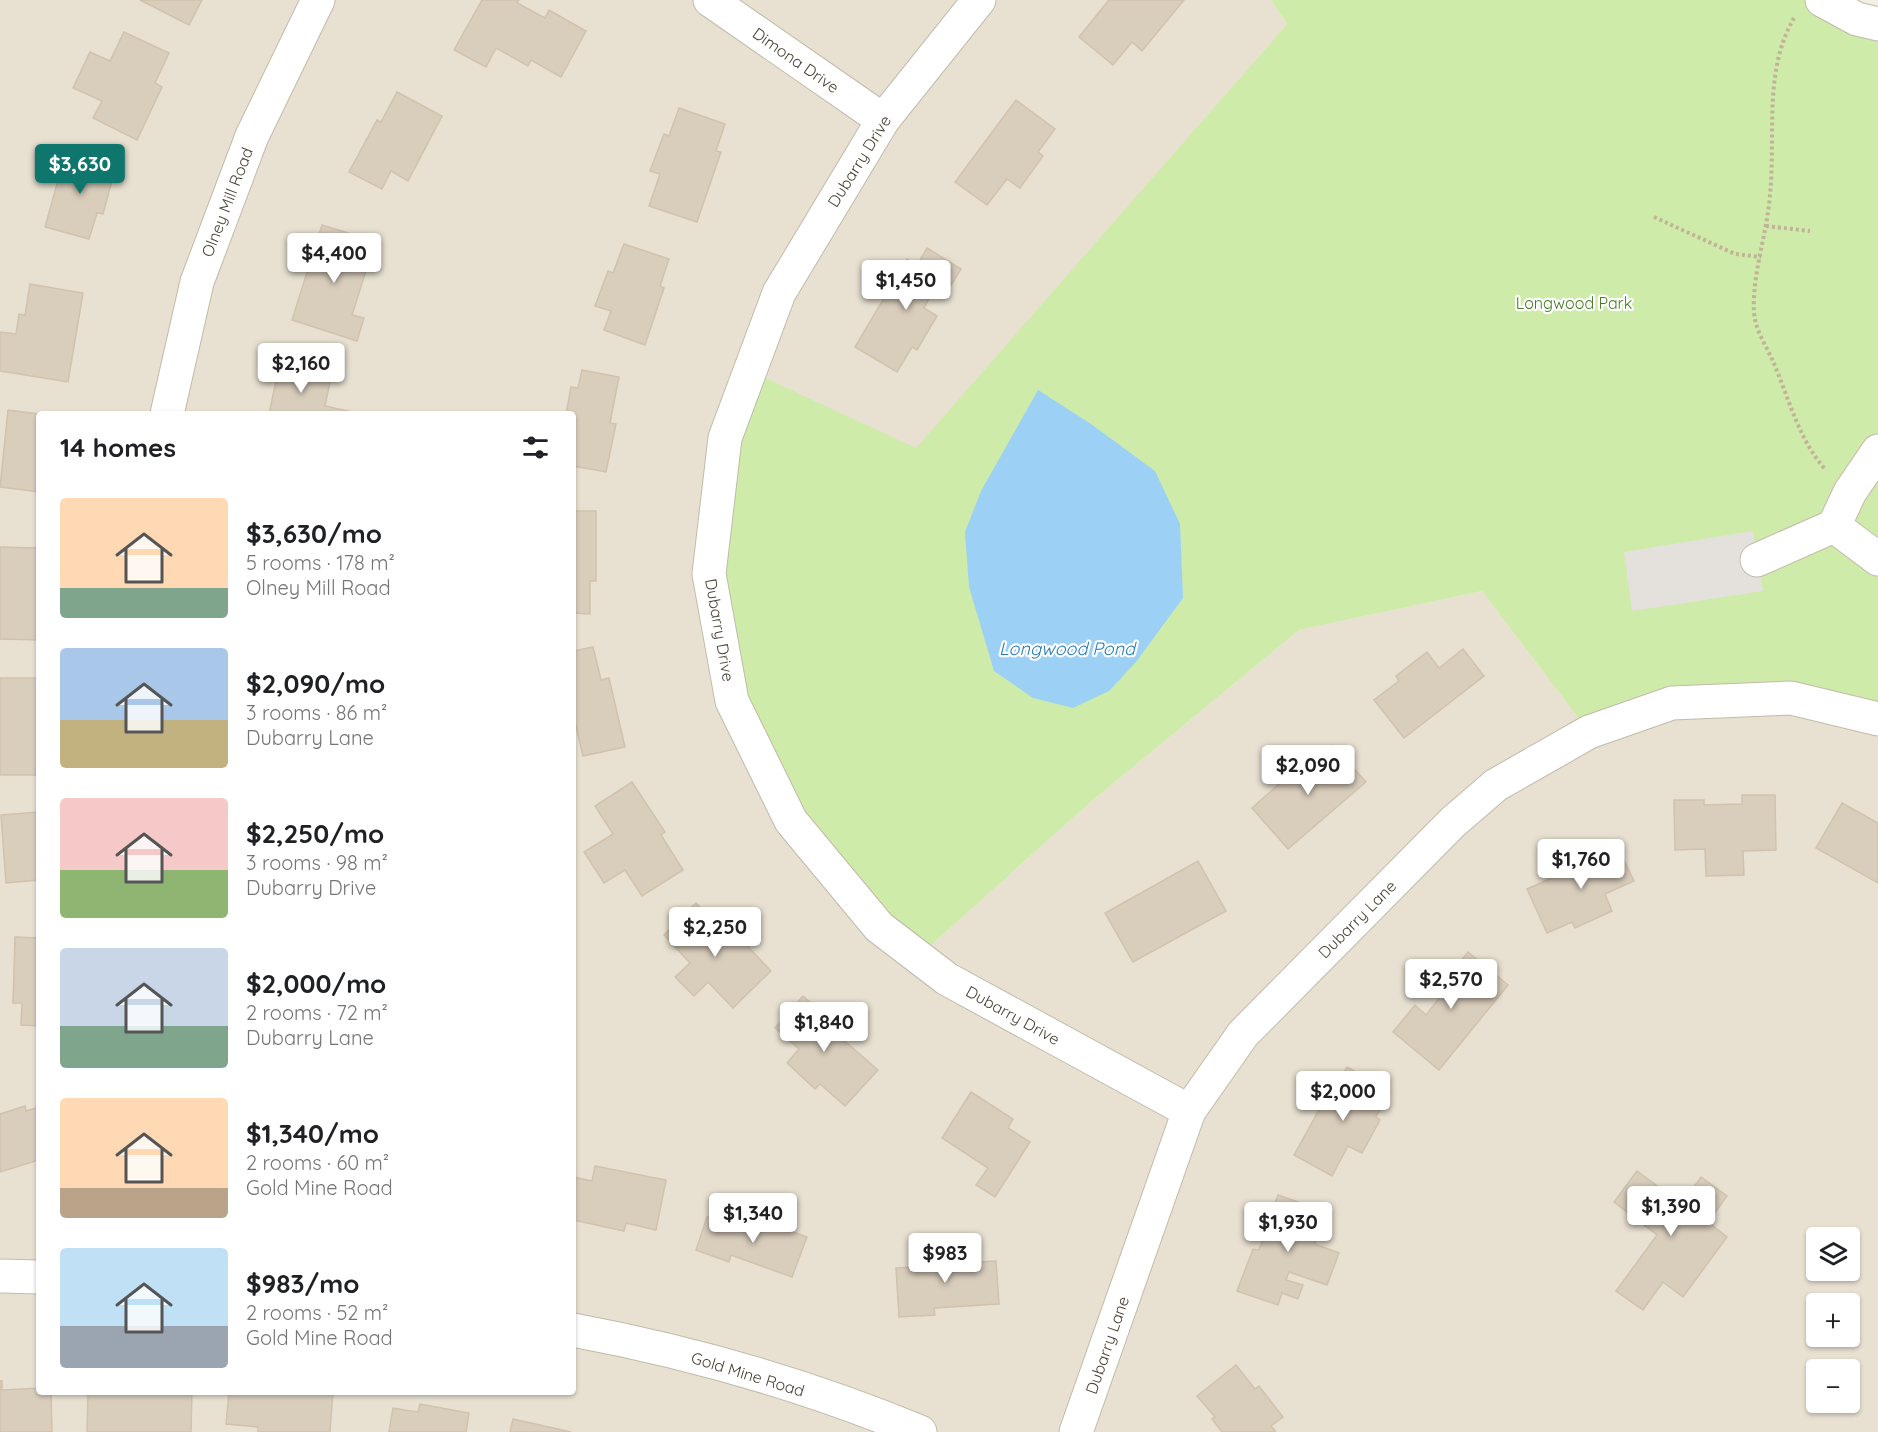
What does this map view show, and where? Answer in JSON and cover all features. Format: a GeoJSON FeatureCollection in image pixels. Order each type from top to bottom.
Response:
{"type":"FeatureCollection","features":[{"type":"Feature","properties":{"kind":"street","name":"Olney Mill Road"},"geometry":{"type":"LineString","coordinates":[[168,411],[197,282],[252,136],[318,0]]}},
{"type":"Feature","properties":{"kind":"street","name":"Dimona Drive"},"geometry":{"type":"LineString","coordinates":[[710,0],[883,120]]}},
{"type":"Feature","properties":{"kind":"street","name":"Dubarry Drive"},"geometry":{"type":"LineString","coordinates":[[979,0],[883,120],[779,293],[725,438],[709,574],[732,701],[791,821],[879,927],[947,979],[1189,1111]]}},
{"type":"Feature","properties":{"kind":"street"},"geometry":{"type":"LineString","coordinates":[[1810,6],[1878,24]]}},
{"type":"Feature","properties":{"kind":"street"},"geometry":{"type":"LineString","coordinates":[[1757,560],[1834,526],[1850,492],[1878,451]]}},
{"type":"Feature","properties":{"kind":"street"},"geometry":{"type":"LineString","coordinates":[[1834,526],[1878,559]]}},
{"type":"Feature","properties":{"kind":"street","name":"Dubarry Lane"},"geometry":{"type":"LineString","coordinates":[[1077,1432],[1189,1111],[1243,1034],[1453,822],[1496,785],[1589,732],[1672,704],[1791,698],[1878,718]]}},
{"type":"Feature","properties":{"kind":"street"},"geometry":{"type":"LineString","coordinates":[[0,1276],[36,1277]]}},
{"type":"Feature","properties":{"kind":"street","name":"Gold Mine Road"},"geometry":{"type":"LineString","coordinates":[[576,1331],[657,1346],[862,1408],[920,1432]]}},
{"type":"Feature","properties":{"kind":"path"},"geometry":{"type":"LineString","coordinates":[[1810,6],[1784,36],[1774,71],[1770,195],[1756,281],[1754,313],[1758,329],[1815,458],[1850,492]]}},
{"type":"Feature","properties":{"kind":"path"},"geometry":{"type":"LineString","coordinates":[[1654,217],[1735,254],[1761,257]]}},
{"type":"Feature","properties":{"kind":"path"},"geometry":{"type":"LineString","coordinates":[[1766,226],[1810,231]]}},
{"type":"Feature","properties":{"kind":"shaded area"},"geometry":{"type":"Polygon","coordinates":[[[0,0],[1271,0],[1287,24],[916,449],[750,372],[918,957],[1087,805],[1299,630],[1482,591],[1589,732],[1672,703],[1878,719],[1878,1432],[0,1432],[0,0]]]}},
{"type":"Feature","properties":{"kind":"shaded area"},"geometry":{"type":"Polygon","coordinates":[[[1753,531],[1763,591],[1632,611],[1624,552],[1753,531]]]}},
{"type":"Feature","properties":{"kind":"green space","name":"Longwood Park"},"geometry":{"type":"Polygon","coordinates":[[[1271,0],[1822,0],[1878,24],[1878,719],[1791,698],[1589,732],[1482,591],[1299,630],[1087,805],[918,957],[879,927],[732,701],[709,574],[750,371],[916,448],[1287,24],[1271,0]]]}},
{"type":"Feature","properties":{"kind":"water","name":"Longwood Pond"},"geometry":{"type":"Polygon","coordinates":[[[1038,390],[1091,424],[1155,471],[1180,524],[1183,598],[1136,662],[1109,691],[1073,708],[1033,698],[994,671],[969,587],[965,532],[981,491],[1038,390]]]}},
{"type":"Feature","properties":{"kind":"building"},"geometry":{"type":"Polygon","coordinates":[[[140,0],[202,0],[189,25],[140,0]]]}},
{"type":"Feature","properties":{"kind":"building"},"geometry":{"type":"Polygon","coordinates":[[[482,0],[519,0],[517,3],[545,18],[549,10],[586,31],[561,77],[531,60],[528,66],[496,48],[486,67],[454,50],[482,0]]]}},
{"type":"Feature","properties":{"kind":"building"},"geometry":{"type":"Polygon","coordinates":[[[1109,0],[1184,0],[1142,51],[1132,42],[1113,65],[1079,37],[1109,0]]]}},
{"type":"Feature","properties":{"kind":"building"},"geometry":{"type":"Polygon","coordinates":[[[124,32],[169,53],[155,83],[162,87],[137,140],[93,118],[102,101],[73,88],[90,52],[110,61],[124,32]]]}},
{"type":"Feature","properties":{"kind":"building"},"geometry":{"type":"Polygon","coordinates":[[[397,92],[442,116],[408,181],[391,171],[382,189],[349,172],[377,120],[381,122],[397,92]]]}},
{"type":"Feature","properties":{"kind":"building"},"geometry":{"type":"Polygon","coordinates":[[[1016,100],[1055,129],[1038,152],[1043,156],[1020,188],[1007,179],[987,205],[955,182],[1016,100]]]}},
{"type":"Feature","properties":{"kind":"building"},"geometry":{"type":"Polygon","coordinates":[[[679,108],[725,124],[716,151],[721,152],[697,222],[649,206],[660,174],[650,171],[664,134],[669,136],[679,108]]]}},
{"type":"Feature","properties":{"kind":"building"},"geometry":{"type":"Polygon","coordinates":[[[66,152],[116,166],[103,214],[97,213],[89,239],[45,227],[66,152]]]}},
{"type":"Feature","properties":{"kind":"building"},"geometry":{"type":"Polygon","coordinates":[[[322,225],[371,240],[362,269],[366,271],[352,315],[364,318],[357,341],[292,320],[322,225]]]}},
{"type":"Feature","properties":{"kind":"building"},"geometry":{"type":"Polygon","coordinates":[[[624,244],[669,259],[660,286],[664,288],[645,345],[604,330],[611,311],[595,306],[608,271],[613,273],[624,244]]]}},
{"type":"Feature","properties":{"kind":"building"},"geometry":{"type":"Polygon","coordinates":[[[927,248],[961,269],[951,285],[940,279],[924,308],[937,316],[917,350],[912,347],[897,372],[855,347],[907,259],[917,265],[927,248]]]}},
{"type":"Feature","properties":{"kind":"building"},"geometry":{"type":"Polygon","coordinates":[[[30,284],[83,293],[68,382],[0,371],[0,332],[16,334],[19,314],[25,315],[30,284]]]}},
{"type":"Feature","properties":{"kind":"building"},"geometry":{"type":"Polygon","coordinates":[[[279,366],[331,377],[325,406],[348,411],[270,411],[279,366]]]}},
{"type":"Feature","properties":{"kind":"building"},"geometry":{"type":"Polygon","coordinates":[[[582,370],[619,377],[610,423],[616,424],[606,472],[576,467],[576,411],[567,411],[571,387],[578,388],[582,370]]]}},
{"type":"Feature","properties":{"kind":"building"},"geometry":{"type":"Polygon","coordinates":[[[8,410],[36,414],[36,492],[0,487],[8,410]]]}},
{"type":"Feature","properties":{"kind":"building"},"geometry":{"type":"Polygon","coordinates":[[[576,511],[596,511],[596,581],[590,581],[590,614],[576,613],[576,511]]]}},
{"type":"Feature","properties":{"kind":"building"},"geometry":{"type":"Polygon","coordinates":[[[0,547],[36,548],[36,640],[0,639],[0,547]]]}},
{"type":"Feature","properties":{"kind":"building"},"geometry":{"type":"Polygon","coordinates":[[[593,647],[601,680],[609,678],[625,747],[583,756],[576,726],[576,650],[593,647]]]}},
{"type":"Feature","properties":{"kind":"building"},"geometry":{"type":"Polygon","coordinates":[[[1463,649],[1484,676],[1404,738],[1374,700],[1399,681],[1396,676],[1427,652],[1439,668],[1463,649]]]}},
{"type":"Feature","properties":{"kind":"building"},"geometry":{"type":"Polygon","coordinates":[[[0,678],[36,678],[36,775],[0,775],[0,678]]]}},
{"type":"Feature","properties":{"kind":"building"},"geometry":{"type":"Polygon","coordinates":[[[1333,745],[1366,782],[1288,849],[1252,808],[1306,760],[1311,765],[1333,745]]]}},
{"type":"Feature","properties":{"kind":"building"},"geometry":{"type":"Polygon","coordinates":[[[632,782],[665,832],[661,835],[683,870],[642,896],[625,870],[604,883],[584,852],[613,834],[595,806],[632,782]]]}},
{"type":"Feature","properties":{"kind":"building"},"geometry":{"type":"Polygon","coordinates":[[[1742,795],[1775,795],[1776,850],[1743,851],[1744,875],[1706,876],[1705,849],[1675,850],[1674,800],[1704,800],[1704,805],[1742,804],[1742,795]]]}},
{"type":"Feature","properties":{"kind":"building"},"geometry":{"type":"Polygon","coordinates":[[[1842,803],[1878,823],[1878,883],[1816,848],[1842,803]]]}},
{"type":"Feature","properties":{"kind":"building"},"geometry":{"type":"Polygon","coordinates":[[[36,812],[36,880],[6,883],[1,815],[36,812]]]}},
{"type":"Feature","properties":{"kind":"building"},"geometry":{"type":"Polygon","coordinates":[[[1616,844],[1634,881],[1605,894],[1612,911],[1575,928],[1572,922],[1547,933],[1527,889],[1552,878],[1551,874],[1616,844]]]}},
{"type":"Feature","properties":{"kind":"building"},"geometry":{"type":"Polygon","coordinates":[[[1198,861],[1226,911],[1133,962],[1105,913],[1198,861]]]}},
{"type":"Feature","properties":{"kind":"building"},"geometry":{"type":"Polygon","coordinates":[[[696,903],[730,938],[735,933],[771,971],[733,1008],[708,982],[694,996],[675,977],[690,963],[664,935],[696,903]]]}},
{"type":"Feature","properties":{"kind":"building"},"geometry":{"type":"Polygon","coordinates":[[[15,937],[36,938],[36,1026],[21,1025],[22,1003],[13,1003],[15,937]]]}},
{"type":"Feature","properties":{"kind":"building"},"geometry":{"type":"Polygon","coordinates":[[[1468,952],[1508,985],[1439,1070],[1393,1032],[1415,1005],[1426,1015],[1440,997],[1426,986],[1440,969],[1449,976],[1468,952]]]}},
{"type":"Feature","properties":{"kind":"building"},"geometry":{"type":"Polygon","coordinates":[[[803,996],[829,1019],[825,1024],[878,1070],[845,1106],[820,1084],[815,1089],[787,1063],[799,1049],[775,1028],[803,996]]]}},
{"type":"Feature","properties":{"kind":"building"},"geometry":{"type":"Polygon","coordinates":[[[1347,1067],[1390,1091],[1376,1117],[1380,1120],[1362,1153],[1348,1146],[1332,1176],[1294,1155],[1329,1092],[1333,1094],[1347,1067]]]}},
{"type":"Feature","properties":{"kind":"building"},"geometry":{"type":"Polygon","coordinates":[[[971,1092],[1013,1119],[1008,1128],[1030,1142],[995,1197],[976,1185],[988,1168],[942,1138],[971,1092]]]}},
{"type":"Feature","properties":{"kind":"building"},"geometry":{"type":"Polygon","coordinates":[[[25,1106],[26,1111],[36,1108],[36,1161],[0,1172],[0,1114],[25,1106]]]}},
{"type":"Feature","properties":{"kind":"building"},"geometry":{"type":"Polygon","coordinates":[[[595,1166],[666,1180],[656,1230],[626,1223],[624,1231],[576,1221],[576,1178],[592,1181],[595,1166]]]}},
{"type":"Feature","properties":{"kind":"building"},"geometry":{"type":"Polygon","coordinates":[[[1637,1171],[1682,1204],[1701,1177],[1727,1196],[1708,1222],[1727,1237],[1683,1297],[1663,1282],[1643,1310],[1616,1291],[1657,1235],[1614,1202],[1637,1171]]]}},
{"type":"Feature","properties":{"kind":"building"},"geometry":{"type":"Polygon","coordinates":[[[1278,1195],[1326,1212],[1315,1244],[1339,1253],[1327,1285],[1289,1272],[1286,1280],[1303,1285],[1298,1299],[1282,1293],[1278,1305],[1237,1291],[1253,1249],[1259,1250],[1278,1195]]]}},
{"type":"Feature","properties":{"kind":"building"},"geometry":{"type":"Polygon","coordinates":[[[744,1214],[807,1237],[792,1277],[731,1255],[729,1262],[696,1250],[707,1217],[739,1228],[744,1214]]]}},
{"type":"Feature","properties":{"kind":"building"},"geometry":{"type":"Polygon","coordinates":[[[956,1244],[957,1263],[996,1261],[999,1304],[934,1308],[935,1315],[899,1317],[896,1268],[927,1266],[926,1247],[956,1244]]]}},
{"type":"Feature","properties":{"kind":"building"},"geometry":{"type":"Polygon","coordinates":[[[1236,1365],[1255,1389],[1259,1386],[1283,1417],[1271,1426],[1276,1432],[1222,1432],[1212,1419],[1215,1417],[1197,1396],[1236,1365]]]}},
{"type":"Feature","properties":{"kind":"building"},"geometry":{"type":"Polygon","coordinates":[[[0,1381],[2,1381],[2,1390],[36,1388],[36,1395],[51,1395],[52,1432],[0,1432],[0,1381]]]}},
{"type":"Feature","properties":{"kind":"building"},"geometry":{"type":"Polygon","coordinates":[[[88,1395],[192,1395],[191,1432],[87,1432],[88,1395]]]}},
{"type":"Feature","properties":{"kind":"building"},"geometry":{"type":"Polygon","coordinates":[[[229,1395],[333,1395],[330,1432],[258,1432],[258,1427],[226,1424],[229,1395]]]}},
{"type":"Feature","properties":{"kind":"building"},"geometry":{"type":"Polygon","coordinates":[[[420,1404],[469,1413],[466,1432],[389,1432],[393,1408],[418,1412],[420,1404]]]}},
{"type":"Feature","properties":{"kind":"building"},"geometry":{"type":"Polygon","coordinates":[[[513,1419],[571,1432],[510,1432],[513,1419]]]}}]}
